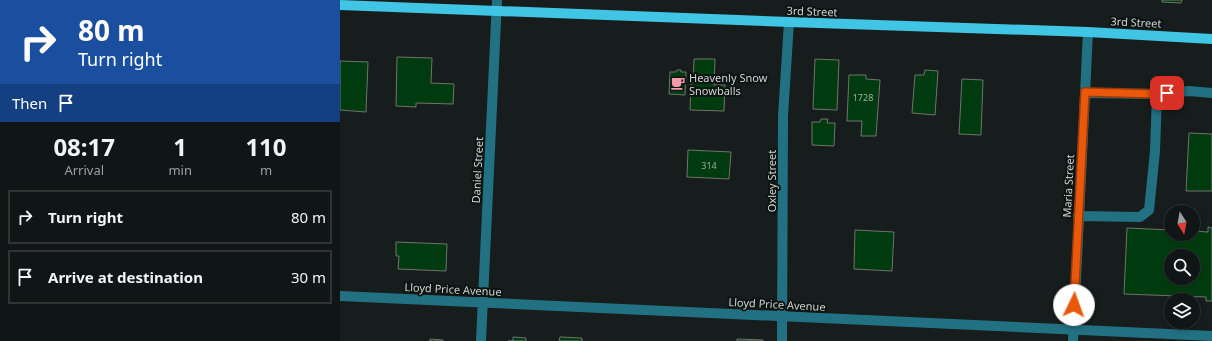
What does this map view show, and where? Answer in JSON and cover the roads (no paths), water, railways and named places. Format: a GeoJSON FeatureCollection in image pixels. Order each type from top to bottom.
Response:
{"type":"FeatureCollection","features":[{"type":"Feature","properties":{"kind":"main road","name":"3rd Street"},"geometry":{"type":"LineString","coordinates":[[340,5],[1088,32],[1212,39]]}},
{"type":"Feature","properties":{"kind":"street","name":"Daniel Street"},"geometry":{"type":"LineString","coordinates":[[482,341],[497,0]]}},
{"type":"Feature","properties":{"kind":"street","name":"Oxley Street"},"geometry":{"type":"LineString","coordinates":[[782,341],[783,116],[789,22]]}},
{"type":"Feature","properties":{"kind":"street","name":"Maria Street"},"geometry":{"type":"LineString","coordinates":[[1072,341],[1088,32]]}},
{"type":"Feature","properties":{"kind":"street"},"geometry":{"type":"LineString","coordinates":[[1085,92],[1157,94],[1189,91],[1212,93]]}},
{"type":"Feature","properties":{"kind":"street"},"geometry":{"type":"LineString","coordinates":[[1078,216],[1140,217],[1149,210],[1155,151],[1157,94]]}},
{"type":"Feature","properties":{"kind":"street","name":"Lloyd Price Avenue"},"geometry":{"type":"LineString","coordinates":[[340,296],[1212,336]]}},
{"type":"Feature","properties":{"kind":"place","name":"Heavenly Snow Snowballs"},"geometry":{"type":"Point","coordinates":[678,83]}}]}
